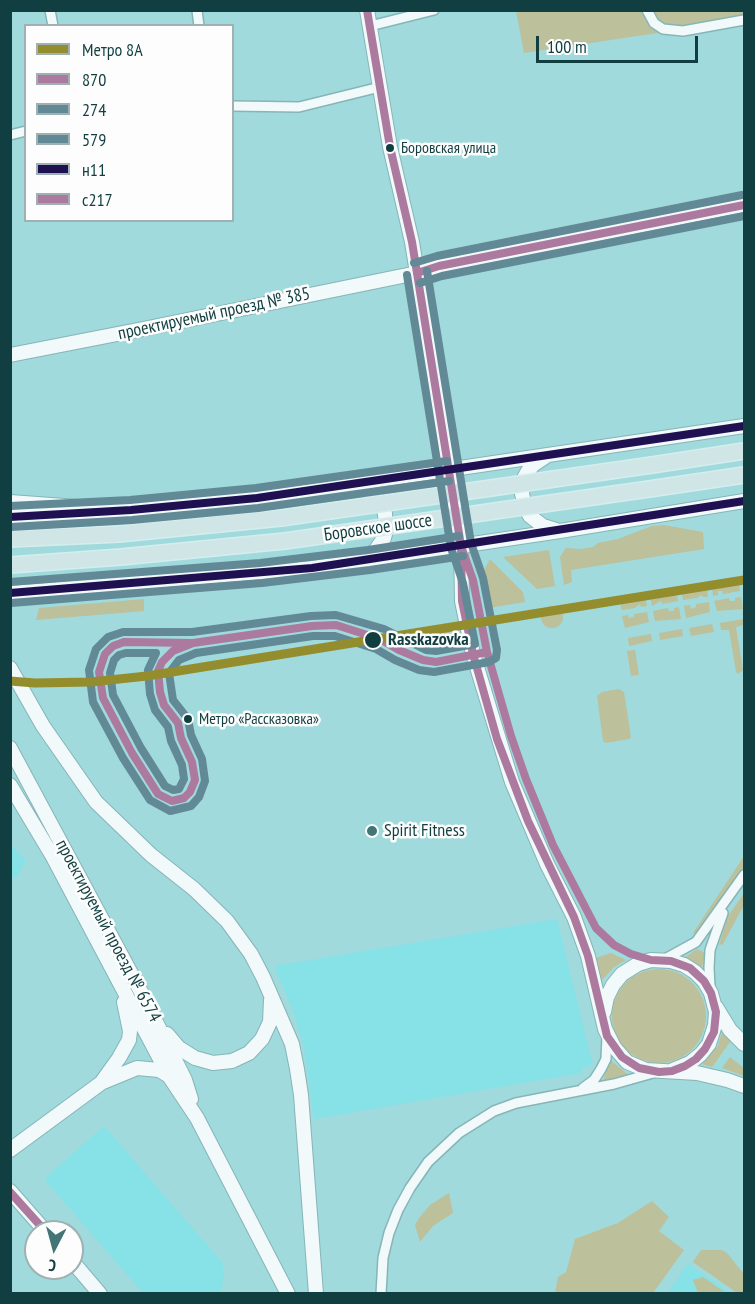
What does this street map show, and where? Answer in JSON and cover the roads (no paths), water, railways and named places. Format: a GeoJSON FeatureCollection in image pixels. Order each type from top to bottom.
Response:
{"type":"FeatureCollection","features":[{"type":"Feature","properties":{"kind":"main road"},"geometry":{"type":"LineString","coordinates":[[368,10],[390,147],[412,242],[461,546],[462,601],[473,654],[497,739],[528,821],[574,917],[588,956],[607,1036],[614,1047],[627,1062],[645,1070],[704,1074],[744,1086]]}},
{"type":"Feature","properties":{"kind":"main road"},"geometry":{"type":"LineString","coordinates":[[417,273],[440,266],[744,205]]}},
{"type":"Feature","properties":{"kind":"main road","name":"проектируемый проезд № 385"},"geometry":{"type":"LineString","coordinates":[[10,355],[417,273]]}},
{"type":"Feature","properties":{"kind":"main road"},"geometry":{"type":"LineString","coordinates":[[10,517],[131,510],[257,498],[744,426]]}},
{"type":"Feature","properties":{"kind":"main road","name":"Боровское шоссе"},"geometry":{"type":"LineString","coordinates":[[10,539],[119,534],[281,518],[744,451]]}},
{"type":"Feature","properties":{"kind":"main road"},"geometry":{"type":"LineString","coordinates":[[547,456],[533,465],[524,478],[523,502],[536,522],[560,531]]}},
{"type":"Feature","properties":{"kind":"main road","name":"Боровское шоссе"},"geometry":{"type":"LineString","coordinates":[[10,565],[285,541],[744,475]]}},
{"type":"Feature","properties":{"kind":"main road"},"geometry":{"type":"LineString","coordinates":[[342,486],[358,487],[373,494],[383,507],[387,522],[380,545],[369,557],[354,562]]}},
{"type":"Feature","properties":{"kind":"main road"},"geometry":{"type":"LineString","coordinates":[[13,594],[261,573],[354,562],[744,501]]}},
{"type":"Feature","properties":{"kind":"main road"},"geometry":{"type":"LineString","coordinates":[[10,502],[131,510]]}},
{"type":"Feature","properties":{"kind":"main road"},"geometry":{"type":"LineString","coordinates":[[10,668],[43,726],[96,802],[151,855],[194,889],[227,921],[251,954],[292,1044],[297,1070],[301,1095],[316,1293]]}},
{"type":"Feature","properties":{"kind":"main road","name":"проектируемый проезд № 6574"},"geometry":{"type":"LineString","coordinates":[[10,748],[185,1080],[197,1118]]}},
{"type":"Feature","properties":{"kind":"main road","name":"проектируемый проезд № 6574"},"geometry":{"type":"LineString","coordinates":[[10,785],[53,857],[170,1076],[197,1118],[288,1293]]}},
{"type":"Feature","properties":{"kind":"main road"},"geometry":{"type":"LineString","coordinates":[[604,1016],[605,1003],[610,990],[622,974],[651,960],[678,962],[690,968],[705,981],[730,1030],[744,1044]]}},
{"type":"Feature","properties":{"kind":"main road"},"geometry":{"type":"LineString","coordinates":[[101,1083],[129,1040],[130,1031],[118,979]]}},
{"type":"Feature","properties":{"kind":"main road"},"geometry":{"type":"LineString","coordinates":[[154,1019],[187,1054],[204,1061],[223,1063],[241,1058],[262,1039],[270,1022],[271,998]]}},
{"type":"Feature","properties":{"kind":"main road"},"geometry":{"type":"LineString","coordinates":[[662,1072],[684,1066],[696,1059],[705,1049],[716,1025],[713,999]]}},
{"type":"Feature","properties":{"kind":"main road"},"geometry":{"type":"LineString","coordinates":[[10,1150],[101,1083],[137,1068],[159,1070],[170,1076]]}},
{"type":"Feature","properties":{"kind":"main road"},"geometry":{"type":"LineString","coordinates":[[10,1191],[35,1220]]}},
{"type":"Feature","properties":{"kind":"main road"},"geometry":{"type":"LineString","coordinates":[[84,1275],[100,1293]]}},
{"type":"Feature","properties":{"kind":"street"},"geometry":{"type":"LineString","coordinates":[[370,26],[434,10]]}},
{"type":"Feature","properties":{"kind":"street"},"geometry":{"type":"LineString","coordinates":[[647,10],[654,23],[663,29],[683,31],[744,20]]}},
{"type":"Feature","properties":{"kind":"street"},"geometry":{"type":"LineString","coordinates":[[234,106],[299,107],[380,87]]}},
{"type":"Feature","properties":{"kind":"street"},"geometry":{"type":"LineString","coordinates":[[664,960],[696,942],[744,875]]}},
{"type":"Feature","properties":{"kind":"street"},"geometry":{"type":"LineString","coordinates":[[713,999],[709,976],[710,950],[715,932],[732,894]]}},
{"type":"Feature","properties":{"kind":"street"},"geometry":{"type":"LineString","coordinates":[[579,1090],[594,1080],[602,1069],[606,1055],[607,1036]]}},
{"type":"Feature","properties":{"kind":"street"},"geometry":{"type":"LineString","coordinates":[[381,1293],[383,1258],[394,1221],[410,1188],[438,1152],[459,1133],[494,1111],[525,1101],[662,1072]]}},
{"type":"Feature","properties":{"kind":"metro line","name":"8А"},"geometry":{"type":"LineString","coordinates":[[10,681],[91,682],[147,676],[744,580]]}},
{"type":"Feature","properties":{"kind":"place","name":"Боровская улица"},"geometry":{"type":"Point","coordinates":[390,148]}},
{"type":"Feature","properties":{"kind":"place","name":"Rasskazovka"},"geometry":{"type":"Point","coordinates":[373,640]}},
{"type":"Feature","properties":{"kind":"place","name":"Метро «Рассказовка»"},"geometry":{"type":"Point","coordinates":[188,719]}},
{"type":"Feature","properties":{"kind":"place","name":"Spirit Fitness"},"geometry":{"type":"Point","coordinates":[372,831]}}]}
